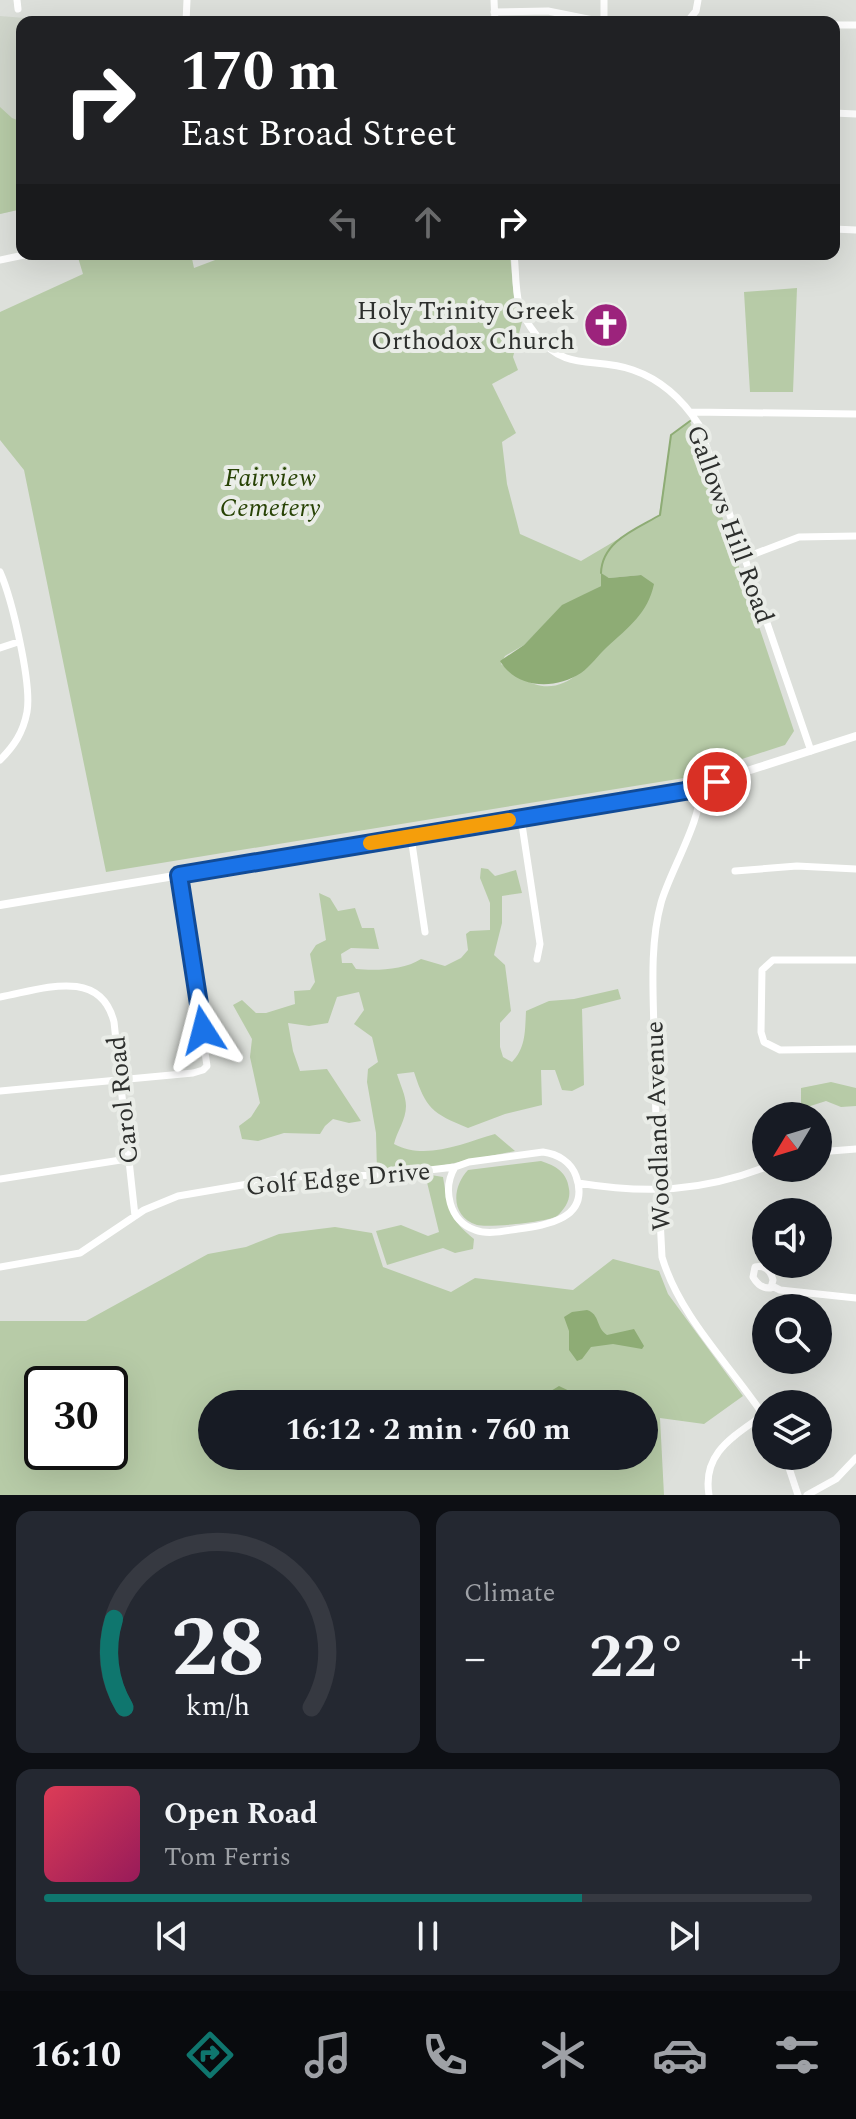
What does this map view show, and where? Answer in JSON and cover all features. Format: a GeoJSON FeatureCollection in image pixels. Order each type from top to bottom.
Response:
{"type":"FeatureCollection","features":[{"type":"Feature","properties":{"kind":"street"},"geometry":{"type":"LineString","coordinates":[[494,0],[494,16]]}},
{"type":"Feature","properties":{"kind":"street"},"geometry":{"type":"LineString","coordinates":[[494,12],[548,11],[573,16]]}},
{"type":"Feature","properties":{"kind":"street","name":"Gallows Hill Road"},"geometry":{"type":"LineString","coordinates":[[515,260],[519,305],[527,323],[548,349],[566,360],[623,366],[646,375],[667,388],[691,412],[704,436],[811,751]]}},
{"type":"Feature","properties":{"kind":"street"},"geometry":{"type":"LineString","coordinates":[[691,412],[856,414]]}},
{"type":"Feature","properties":{"kind":"street"},"geometry":{"type":"LineString","coordinates":[[744,558],[799,537],[856,536]]}},
{"type":"Feature","properties":{"kind":"street"},"geometry":{"type":"LineString","coordinates":[[0,572],[28,694],[21,735],[0,760]]}},
{"type":"Feature","properties":{"kind":"street"},"geometry":{"type":"LineString","coordinates":[[0,648],[18,642]]}},
{"type":"Feature","properties":{"kind":"street"},"geometry":{"type":"LineString","coordinates":[[0,905],[699,788],[856,736]]}},
{"type":"Feature","properties":{"kind":"street","name":"Woodland Avenue"},"geometry":{"type":"LineString","coordinates":[[717,782],[698,809],[663,896],[657,922],[653,1003],[662,1257],[667,1274],[692,1316],[752,1400]]}},
{"type":"Feature","properties":{"kind":"street","name":"Woodland Avenue"},"geometry":{"type":"LineString","coordinates":[[698,809],[699,788]]}},
{"type":"Feature","properties":{"kind":"street"},"geometry":{"type":"LineString","coordinates":[[521,818],[540,944],[537,959]]}},
{"type":"Feature","properties":{"kind":"street"},"geometry":{"type":"LineString","coordinates":[[411,837],[425,932]]}},
{"type":"Feature","properties":{"kind":"street"},"geometry":{"type":"LineString","coordinates":[[735,871],[797,866],[856,869]]}},
{"type":"Feature","properties":{"kind":"street"},"geometry":{"type":"LineString","coordinates":[[0,1091],[203,1070],[207,1060],[179,875]]}},
{"type":"Feature","properties":{"kind":"street"},"geometry":{"type":"LineString","coordinates":[[856,960],[773,960],[766,963],[762,970],[761,1032],[764,1042],[780,1050],[856,1049]]}},
{"type":"Feature","properties":{"kind":"street","name":"Carol Road"},"geometry":{"type":"LineString","coordinates":[[0,997],[74,985],[95,992],[111,1013],[135,1216]]}},
{"type":"Feature","properties":{"kind":"street"},"geometry":{"type":"LineString","coordinates":[[832,1151],[856,1149]]}},
{"type":"Feature","properties":{"kind":"street"},"geometry":{"type":"LineString","coordinates":[[543,1152],[564,1160],[572,1168],[578,1183],[575,1205],[562,1219],[549,1225],[487,1233],[468,1227],[454,1213],[450,1202],[449,1187],[455,1167],[469,1162],[543,1152]]}},
{"type":"Feature","properties":{"kind":"street"},"geometry":{"type":"LineString","coordinates":[[0,1179],[127,1159]]}},
{"type":"Feature","properties":{"kind":"street","name":"Golf Edge Drive"},"geometry":{"type":"LineString","coordinates":[[0,1267],[80,1253],[159,1202],[178,1196],[289,1177],[386,1175],[455,1167]]}},
{"type":"Feature","properties":{"kind":"street"},"geometry":{"type":"LineString","coordinates":[[578,1183],[659,1190],[710,1185],[752,1172]]}},
{"type":"Feature","properties":{"kind":"street"},"geometry":{"type":"LineString","coordinates":[[772,1286],[780,1290],[856,1298]]}},
{"type":"Feature","properties":{"kind":"street"},"geometry":{"type":"LineString","coordinates":[[709,1495],[707,1482],[715,1453],[752,1426]]}},
{"type":"Feature","properties":{"kind":"street"},"geometry":{"type":"LineString","coordinates":[[807,1495],[829,1484],[856,1458]]}},
{"type":"Feature","properties":{"kind":"street"},"geometry":{"type":"LineString","coordinates":[[790,1470],[798,1495]]}},
{"type":"Feature","properties":{"kind":"street"},"geometry":{"type":"LineString","coordinates":[[846,1470],[856,1472]]}},
{"type":"Feature","properties":{"kind":"shaded area"},"geometry":{"type":"Polygon","coordinates":[[[0,16],[16,17],[16,210],[0,214],[0,16]]]}},
{"type":"Feature","properties":{"kind":"shaded area"},"geometry":{"type":"Polygon","coordinates":[[[601,573],[609,578],[641,575],[654,584],[642,612],[630,626],[585,670],[571,679],[537,684],[526,682],[507,670],[500,661],[524,645],[562,605],[601,586],[601,573]]]}},
{"type":"Feature","properties":{"kind":"shaded area"},"geometry":{"type":"Polygon","coordinates":[[[587,1310],[607,1335],[634,1329],[644,1346],[642,1349],[613,1344],[591,1347],[577,1361],[569,1350],[569,1331],[564,1317],[572,1312],[587,1310]]]}},
{"type":"Feature","properties":{"kind":"green space"},"geometry":{"type":"Polygon","coordinates":[[[0,107],[16,120],[16,210],[0,214],[0,107]]]}},
{"type":"Feature","properties":{"kind":"green space","name":"Fairview Cemetery"},"geometry":{"type":"Polygon","coordinates":[[[79,260],[192,260],[194,268],[215,260],[511,260],[514,298],[522,322],[513,357],[518,370],[492,384],[516,433],[502,442],[507,484],[520,534],[581,561],[659,515],[671,435],[690,421],[794,731],[785,745],[684,778],[106,872],[24,470],[0,440],[0,312],[83,274],[79,260]],[[601,574],[601,586],[562,606],[524,645],[505,656],[501,664],[534,684],[553,686],[570,679],[600,649],[641,575],[609,578],[601,574]]]}},
{"type":"Feature","properties":{"kind":"green space"},"geometry":{"type":"Polygon","coordinates":[[[797,288],[793,392],[750,392],[744,292],[797,288]]]}},
{"type":"Feature","properties":{"kind":"green space"},"geometry":{"type":"Polygon","coordinates":[[[481,868],[488,869],[495,876],[516,870],[522,893],[502,896],[502,923],[494,955],[505,965],[511,1011],[500,1023],[503,1057],[512,1062],[520,1051],[526,1011],[549,1001],[618,989],[621,999],[582,1009],[584,1085],[572,1091],[562,1090],[555,1070],[541,1070],[542,1105],[468,1128],[432,1108],[422,1094],[414,1072],[397,1074],[406,1106],[394,1144],[406,1149],[432,1151],[495,1134],[515,1151],[429,1168],[377,1172],[376,1133],[367,1082],[368,1069],[378,1062],[372,1037],[354,1024],[364,1010],[359,992],[337,997],[328,1023],[309,1026],[288,1023],[300,1071],[327,1069],[361,1121],[349,1123],[333,1119],[320,1134],[284,1133],[258,1141],[242,1139],[239,1126],[251,1117],[260,1103],[250,1057],[252,1039],[233,1005],[242,1000],[256,1013],[266,1013],[295,1004],[294,991],[310,990],[315,982],[310,954],[316,945],[326,940],[319,893],[330,898],[338,911],[355,908],[362,928],[374,928],[379,949],[351,948],[341,954],[342,963],[352,963],[356,969],[381,970],[398,968],[421,959],[445,966],[461,958],[468,950],[466,934],[490,930],[490,903],[480,878],[481,868]]]}},
{"type":"Feature","properties":{"kind":"green space"},"geometry":{"type":"Polygon","coordinates":[[[831,1082],[856,1088],[856,1106],[841,1107],[826,1101],[801,1102],[801,1088],[831,1082]]]}},
{"type":"Feature","properties":{"kind":"green space"},"geometry":{"type":"Polygon","coordinates":[[[541,1161],[560,1170],[568,1183],[568,1200],[557,1216],[531,1222],[483,1226],[468,1221],[462,1215],[456,1200],[457,1192],[468,1170],[541,1161]]]}},
{"type":"Feature","properties":{"kind":"green space"},"geometry":{"type":"Polygon","coordinates":[[[425,1174],[443,1177],[451,1212],[474,1239],[473,1249],[455,1253],[443,1248],[387,1265],[376,1231],[401,1225],[428,1236],[439,1232],[425,1174]]]}},
{"type":"Feature","properties":{"kind":"green space"},"geometry":{"type":"Polygon","coordinates":[[[335,1227],[372,1233],[383,1267],[451,1292],[475,1278],[573,1290],[613,1259],[659,1271],[668,1294],[743,1396],[704,1424],[660,1418],[664,1495],[0,1495],[0,1321],[86,1321],[208,1254],[246,1247],[279,1234],[335,1227]]]}},
{"type":"Feature","properties":{"kind":"waterway"},"geometry":{"type":"LineString","coordinates":[[601,573],[607,552],[614,544],[660,515],[671,435],[690,421]]}},
{"type":"Feature","properties":{"kind":"slow traffic"},"geometry":{"type":"LineString","coordinates":[[370,843],[509,820]]}},
{"type":"Feature","properties":{"kind":"place","name":"Holy Trinity Greek Orthodox Church"},"geometry":{"type":"Point","coordinates":[606,325]}},
{"type":"Feature","properties":{"kind":"route"},"geometry":{"type":"LineString","coordinates":[[203,1030],[179,875],[685,791],[717,782]]}}]}
